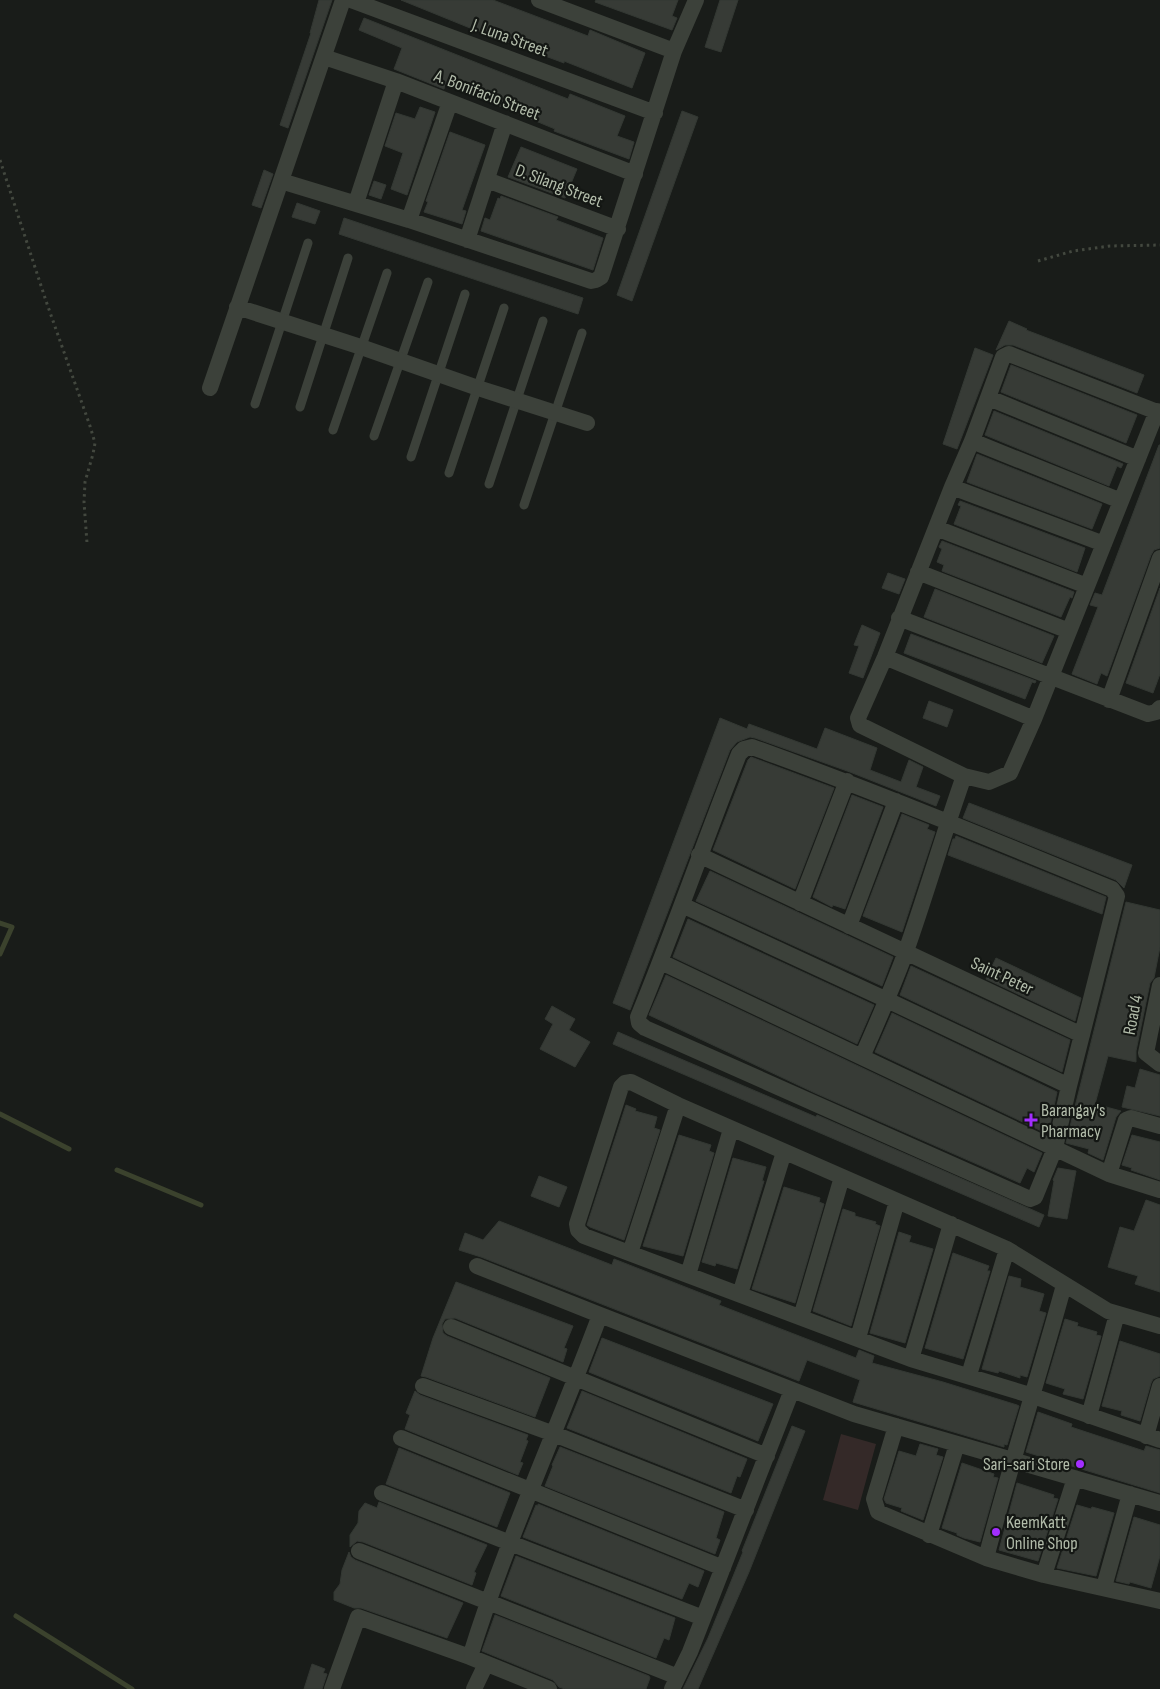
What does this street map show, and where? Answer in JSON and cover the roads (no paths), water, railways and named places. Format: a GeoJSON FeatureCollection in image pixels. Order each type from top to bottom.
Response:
{"type":"FeatureCollection","features":[{"type":"Feature","properties":{"kind":"street"},"geometry":{"type":"LineString","coordinates":[[210,388],[343,0]]}},
{"type":"Feature","properties":{"kind":"street","name":"J. Luna Street"},"geometry":{"type":"LineString","coordinates":[[351,0],[655,113]]}},
{"type":"Feature","properties":{"kind":"street"},"geometry":{"type":"LineString","coordinates":[[539,0],[674,51]]}},
{"type":"Feature","properties":{"kind":"street"},"geometry":{"type":"LineString","coordinates":[[281,181],[409,220],[591,281],[596,280],[601,276],[618,229],[674,51],[696,0]]}},
{"type":"Feature","properties":{"kind":"street","name":"A. Bonifacio Street"},"geometry":{"type":"LineString","coordinates":[[324,57],[396,81],[635,174]]}},
{"type":"Feature","properties":{"kind":"street"},"geometry":{"type":"LineString","coordinates":[[356,203],[396,81]]}},
{"type":"Feature","properties":{"kind":"street"},"geometry":{"type":"LineString","coordinates":[[409,220],[450,102]]}},
{"type":"Feature","properties":{"kind":"street"},"geometry":{"type":"LineString","coordinates":[[467,240],[505,123]]}},
{"type":"Feature","properties":{"kind":"street","name":"D. Silang Street"},"geometry":{"type":"LineString","coordinates":[[487,180],[618,229]]}},
{"type":"Feature","properties":{"kind":"street"},"geometry":{"type":"LineString","coordinates":[[238,307],[323,334],[478,388],[587,422]]}},
{"type":"Feature","properties":{"kind":"street"},"geometry":{"type":"LineString","coordinates":[[1009,354],[1158,412],[1034,719],[1010,773],[989,782],[964,776],[860,725],[858,718],[885,657],[952,486],[989,398],[1003,357],[1009,354]]}},
{"type":"Feature","properties":{"kind":"street"},"geometry":{"type":"LineString","coordinates":[[989,398],[1138,459]]}},
{"type":"Feature","properties":{"kind":"street"},"geometry":{"type":"LineString","coordinates":[[972,441],[1121,501]]}},
{"type":"Feature","properties":{"kind":"street"},"geometry":{"type":"LineString","coordinates":[[952,486],[1104,544]]}},
{"type":"Feature","properties":{"kind":"street"},"geometry":{"type":"LineString","coordinates":[[936,528],[1087,586]]}},
{"type":"Feature","properties":{"kind":"street"},"geometry":{"type":"LineString","coordinates":[[1109,700],[1160,558]]}},
{"type":"Feature","properties":{"kind":"street"},"geometry":{"type":"LineString","coordinates":[[918,572],[1069,631]]}},
{"type":"Feature","properties":{"kind":"street"},"geometry":{"type":"LineString","coordinates":[[899,618],[1148,714],[1156,712],[1160,708]]}},
{"type":"Feature","properties":{"kind":"street"},"geometry":{"type":"LineString","coordinates":[[885,657],[1034,719]]}},
{"type":"Feature","properties":{"kind":"street"},"geometry":{"type":"LineString","coordinates":[[752,747],[896,801],[1112,889],[1117,896],[1055,1148],[1039,1192],[1036,1197],[1030,1200],[644,1028],[639,1023],[638,1017],[661,962],[699,855],[739,754],[744,749],[752,747]]}},
{"type":"Feature","properties":{"kind":"street"},"geometry":{"type":"LineString","coordinates":[[862,1056],[905,953],[964,776]]}},
{"type":"Feature","properties":{"kind":"street"},"geometry":{"type":"LineString","coordinates":[[800,903],[846,781]]}},
{"type":"Feature","properties":{"kind":"street"},"geometry":{"type":"LineString","coordinates":[[849,926],[896,801]]}},
{"type":"Feature","properties":{"kind":"street","name":"Saint Peter"},"geometry":{"type":"LineString","coordinates":[[699,855],[1082,1035]]}},
{"type":"Feature","properties":{"kind":"street"},"geometry":{"type":"LineString","coordinates":[[682,906],[1069,1086]]}},
{"type":"Feature","properties":{"kind":"street"},"geometry":{"type":"LineString","coordinates":[[661,962],[1109,1174],[1160,1190]]}},
{"type":"Feature","properties":{"kind":"street","name":"Road 4"},"geometry":{"type":"LineString","coordinates":[[1159,996],[1146,1053],[1160,1064]]}},
{"type":"Feature","properties":{"kind":"street"},"geometry":{"type":"LineString","coordinates":[[1160,1326],[1108,1311],[1007,1249],[731,1129],[631,1082],[625,1083],[621,1087],[577,1224],[578,1230],[584,1236],[911,1358],[1033,1396],[1153,1438],[1160,1386]]}},
{"type":"Feature","properties":{"kind":"street"},"geometry":{"type":"LineString","coordinates":[[630,1253],[678,1105]]}},
{"type":"Feature","properties":{"kind":"street"},"geometry":{"type":"LineString","coordinates":[[1109,1174],[1126,1120],[1130,1118],[1160,1126]]}},
{"type":"Feature","properties":{"kind":"street"},"geometry":{"type":"LineString","coordinates":[[688,1275],[731,1129]]}},
{"type":"Feature","properties":{"kind":"street"},"geometry":{"type":"LineString","coordinates":[[740,1294],[784,1152]]}},
{"type":"Feature","properties":{"kind":"street"},"geometry":{"type":"LineString","coordinates":[[801,1317],[842,1177]]}},
{"type":"Feature","properties":{"kind":"street"},"geometry":{"type":"LineString","coordinates":[[858,1338],[897,1201]]}},
{"type":"Feature","properties":{"kind":"street"},"geometry":{"type":"LineString","coordinates":[[911,1358],[951,1224]]}},
{"type":"Feature","properties":{"kind":"street"},"geometry":{"type":"LineString","coordinates":[[969,1375],[1007,1249]]}},
{"type":"Feature","properties":{"kind":"street"},"geometry":{"type":"LineString","coordinates":[[477,1266],[854,1414],[1160,1503]]}},
{"type":"Feature","properties":{"kind":"street"},"geometry":{"type":"LineString","coordinates":[[986,1558],[1012,1459],[1033,1396],[1064,1284]]}},
{"type":"Feature","properties":{"kind":"street"},"geometry":{"type":"LineString","coordinates":[[1089,1416],[1117,1314]]}},
{"type":"Feature","properties":{"kind":"street"},"geometry":{"type":"LineString","coordinates":[[470,1657],[487,1601],[600,1315]]}},
{"type":"Feature","properties":{"kind":"street"},"geometry":{"type":"LineString","coordinates":[[451,1327],[767,1456]]}},
{"type":"Feature","properties":{"kind":"street"},"geometry":{"type":"LineString","coordinates":[[423,1386],[554,1434],[746,1510]]}},
{"type":"Feature","properties":{"kind":"street"},"geometry":{"type":"LineString","coordinates":[[359,1551],[487,1601],[675,1683],[723,1568],[792,1390]]}},
{"type":"Feature","properties":{"kind":"street"},"geometry":{"type":"LineString","coordinates":[[896,1426],[874,1499],[878,1512],[986,1558],[1044,1574],[1160,1601]]}},
{"type":"Feature","properties":{"kind":"street"},"geometry":{"type":"LineString","coordinates":[[401,1438],[723,1568]]}},
{"type":"Feature","properties":{"kind":"street"},"geometry":{"type":"LineString","coordinates":[[929,1534],[958,1444]]}},
{"type":"Feature","properties":{"kind":"street"},"geometry":{"type":"LineString","coordinates":[[1044,1574],[1075,1478]]}},
{"type":"Feature","properties":{"kind":"street"},"geometry":{"type":"LineString","coordinates":[[382,1493],[703,1618]]}},
{"type":"Feature","properties":{"kind":"street"},"geometry":{"type":"LineString","coordinates":[[1104,1587],[1130,1494]]}},
{"type":"Feature","properties":{"kind":"street"},"geometry":{"type":"LineString","coordinates":[[332,1689],[358,1617],[470,1657],[544,1688]]}},
{"type":"Feature","properties":{"kind":"street"},"geometry":{"type":"LineString","coordinates":[[474,1689],[486,1664]]}},
{"type":"Feature","properties":{"kind":"lane"},"geometry":{"type":"LineString","coordinates":[[255,404],[308,243]]}},
{"type":"Feature","properties":{"kind":"lane"},"geometry":{"type":"LineString","coordinates":[[300,407],[348,258]]}},
{"type":"Feature","properties":{"kind":"lane"},"geometry":{"type":"LineString","coordinates":[[333,430],[387,273]]}},
{"type":"Feature","properties":{"kind":"lane"},"geometry":{"type":"LineString","coordinates":[[374,436],[428,282]]}},
{"type":"Feature","properties":{"kind":"lane"},"geometry":{"type":"LineString","coordinates":[[411,458],[465,294]]}},
{"type":"Feature","properties":{"kind":"lane"},"geometry":{"type":"LineString","coordinates":[[449,473],[504,308]]}},
{"type":"Feature","properties":{"kind":"lane"},"geometry":{"type":"LineString","coordinates":[[489,484],[543,321]]}},
{"type":"Feature","properties":{"kind":"lane"},"geometry":{"type":"LineString","coordinates":[[524,505],[582,332]]}},
{"type":"Feature","properties":{"kind":"waterway"},"geometry":{"type":"LineString","coordinates":[[0,923],[12,927],[0,954]]}},
{"type":"Feature","properties":{"kind":"waterway"},"geometry":{"type":"LineString","coordinates":[[0,1114],[69,1149]]}},
{"type":"Feature","properties":{"kind":"waterway"},"geometry":{"type":"LineString","coordinates":[[117,1170],[201,1205]]}},
{"type":"Feature","properties":{"kind":"waterway"},"geometry":{"type":"LineString","coordinates":[[16,1616],[132,1689]]}},
{"type":"Feature","properties":{"kind":"place","name":"Barangay's Pharmacy"},"geometry":{"type":"Point","coordinates":[1031,1120]}},
{"type":"Feature","properties":{"kind":"place","name":"Sari-sari Store"},"geometry":{"type":"Point","coordinates":[1080,1464]}},
{"type":"Feature","properties":{"kind":"place","name":"KeemKatt Online Shop"},"geometry":{"type":"Point","coordinates":[996,1532]}}]}
